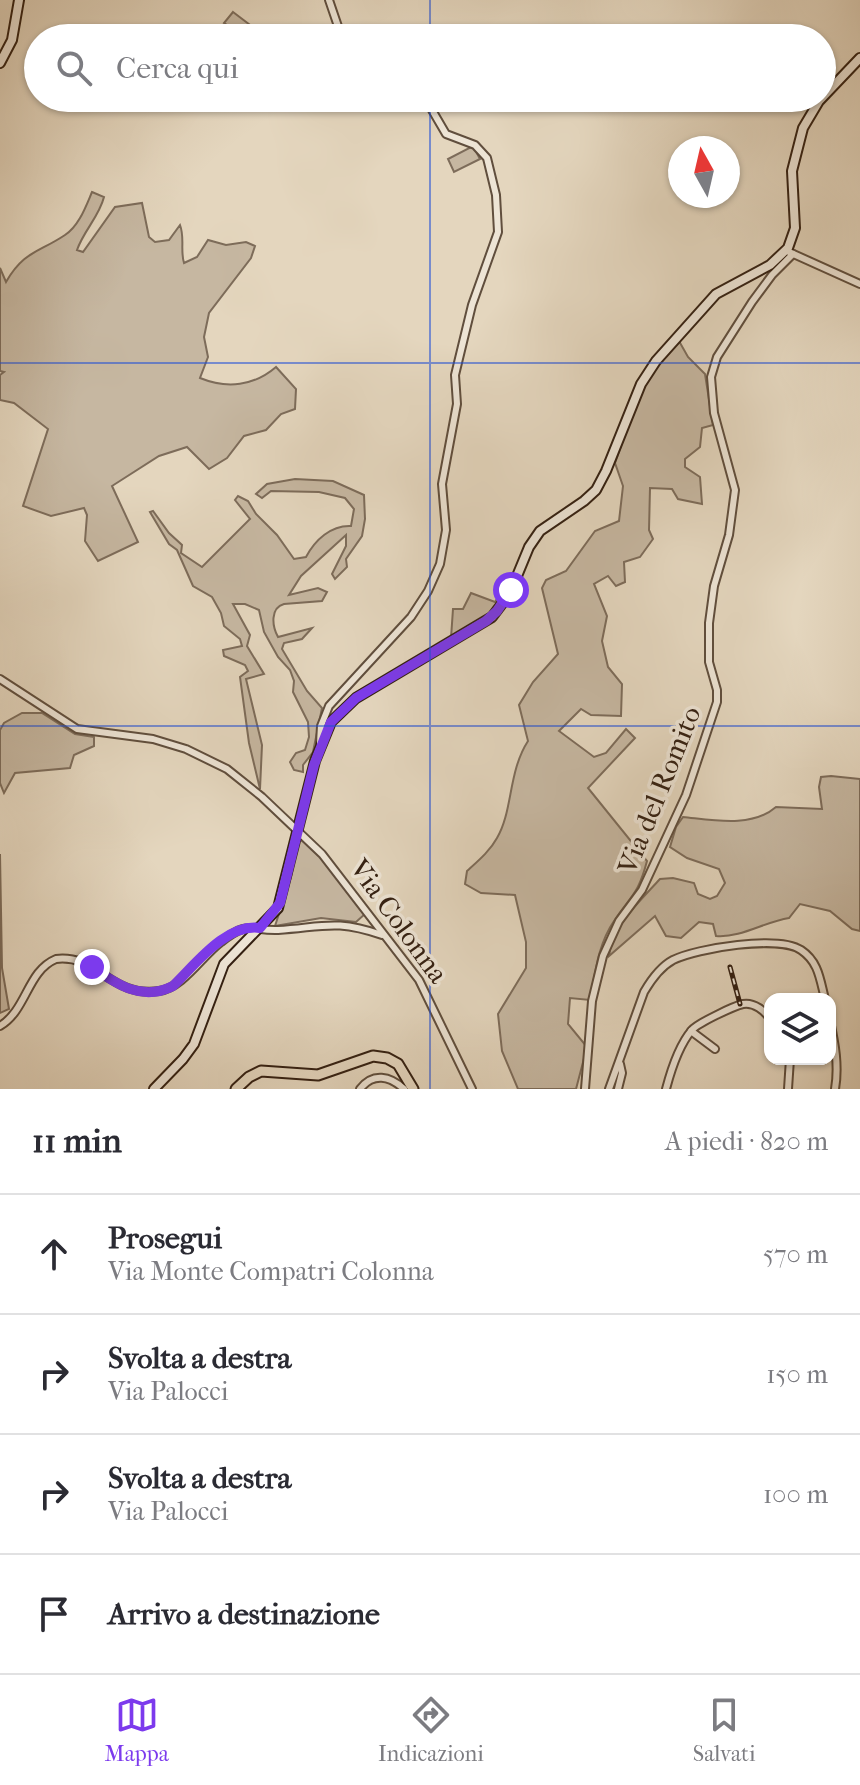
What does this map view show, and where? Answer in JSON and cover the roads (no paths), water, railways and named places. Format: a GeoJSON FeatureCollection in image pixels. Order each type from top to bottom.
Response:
{"type":"FeatureCollection","features":[{"type":"Feature","properties":{"kind":"main road"},"geometry":{"type":"LineString","coordinates":[[236,1089],[261,1071],[318,1075],[373,1056],[387,1058],[401,1066],[413,1089]]}},
{"type":"Feature","properties":{"kind":"street"},"geometry":{"type":"LineString","coordinates":[[0,63],[12,40],[19,0]]}},
{"type":"Feature","properties":{"kind":"street"},"geometry":{"type":"LineString","coordinates":[[329,0],[337,24]]}},
{"type":"Feature","properties":{"kind":"street"},"geometry":{"type":"LineString","coordinates":[[836,83],[860,58]]}},
{"type":"Feature","properties":{"kind":"street"},"geometry":{"type":"LineString","coordinates":[[320,745],[321,726],[329,706],[411,617],[428,591],[441,561],[446,534],[442,484],[457,404],[455,373],[472,305],[497,235],[499,219],[486,157],[475,145],[446,134],[433,112]]}},
{"type":"Feature","properties":{"kind":"street"},"geometry":{"type":"LineString","coordinates":[[154,1089],[192,1048],[222,966],[278,908],[320,745],[331,722],[354,699],[495,614],[510,593],[537,534],[587,499],[600,484],[639,389],[652,367],[716,294],[789,252],[794,233],[792,173],[803,128],[812,112]]}},
{"type":"Feature","properties":{"kind":"street"},"geometry":{"type":"LineString","coordinates":[[789,252],[860,284]]}},
{"type":"Feature","properties":{"kind":"street","name":"Via del Romito"},"geometry":{"type":"LineString","coordinates":[[585,1089],[597,977],[606,947],[621,917],[644,887],[686,795],[717,702],[709,662],[709,623],[714,586],[729,535],[735,490],[713,404],[712,370],[755,298],[789,252]]}},
{"type":"Feature","properties":{"kind":"street","name":"Via Colonna"},"geometry":{"type":"LineString","coordinates":[[0,679],[81,731],[159,740],[212,760],[248,785],[322,854],[419,980],[472,1089]]}},
{"type":"Feature","properties":{"kind":"street"},"geometry":{"type":"LineString","coordinates":[[0,1026],[17,1011],[39,971],[54,960],[82,962],[124,989],[158,991],[173,986],[230,935],[248,927],[277,930],[341,924],[384,936]]}},
{"type":"Feature","properties":{"kind":"street"},"geometry":{"type":"LineString","coordinates":[[609,1089],[651,979],[666,965],[686,955],[773,943],[789,944],[806,954],[819,969],[824,993]]}},
{"type":"Feature","properties":{"kind":"street"},"geometry":{"type":"LineString","coordinates":[[666,1089],[691,1031],[704,1021],[744,1004],[757,1007],[764,1013]]}},
{"type":"Feature","properties":{"kind":"street"},"geometry":{"type":"LineString","coordinates":[[691,1031],[715,1049]]}},
{"type":"Feature","properties":{"kind":"street"},"geometry":{"type":"LineString","coordinates":[[835,1089],[838,1074],[836,1048]]}},
{"type":"Feature","properties":{"kind":"street"},"geometry":{"type":"LineString","coordinates":[[618,1089],[622,1070],[620,1064]]}},
{"type":"Feature","properties":{"kind":"street"},"geometry":{"type":"LineString","coordinates":[[788,1089],[790,1065]]}},
{"type":"Feature","properties":{"kind":"street"},"geometry":{"type":"LineString","coordinates":[[360,1089],[369,1080],[380,1077],[391,1079],[404,1089]]}},
{"type":"Feature","properties":{"kind":"railway"},"geometry":{"type":"LineString","coordinates":[[730,967],[740,1004]]}}]}
